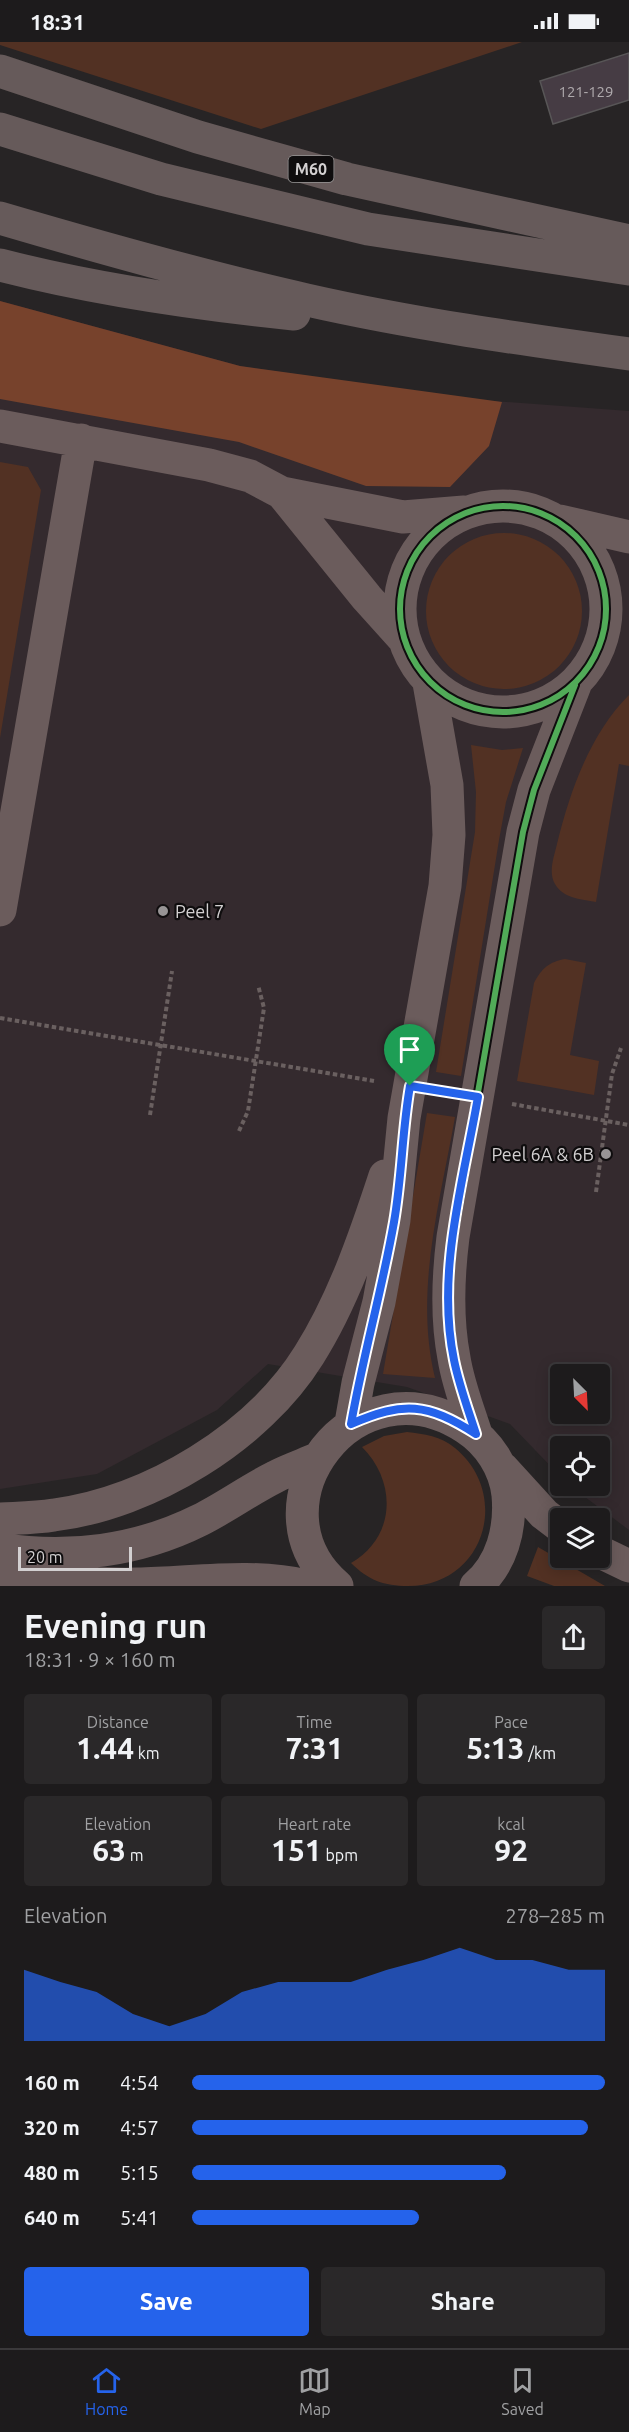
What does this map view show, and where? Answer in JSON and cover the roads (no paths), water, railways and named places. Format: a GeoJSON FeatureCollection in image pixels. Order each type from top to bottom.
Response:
{"type":"FeatureCollection","features":[{"type":"Feature","properties":{"kind":"highway","name":"M60"},"geometry":{"type":"LineString","coordinates":[[0,71],[198,137],[347,179],[629,241]]}},
{"type":"Feature","properties":{"kind":"highway","name":"M60"},"geometry":{"type":"LineString","coordinates":[[0,129],[161,179],[368,229],[629,269]]}},
{"type":"Feature","properties":{"kind":"highway"},"geometry":{"type":"LineString","coordinates":[[0,218],[114,251],[308,300],[502,336]]}},
{"type":"Feature","properties":{"kind":"highway"},"geometry":{"type":"LineString","coordinates":[[0,265],[54,279],[184,303],[502,336],[629,354]]}},
{"type":"Feature","properties":{"kind":"street"},"geometry":{"type":"LineString","coordinates":[[0,426],[209,465],[250,476],[282,493],[403,517],[469,511],[500,505],[530,508],[558,521],[629,537]]}},
{"type":"Feature","properties":{"kind":"street"},"geometry":{"type":"LineString","coordinates":[[0,910],[81,440]]}},
{"type":"Feature","properties":{"kind":"street"},"geometry":{"type":"LineString","coordinates":[[282,493],[367,598],[404,638]]}},
{"type":"Feature","properties":{"kind":"street"},"geometry":{"type":"LineString","coordinates":[[469,511],[441,526],[419,548],[405,576],[399,607],[404,638],[413,662],[429,682],[455,701],[486,712],[517,712],[548,703],[629,643]]}},
{"type":"Feature","properties":{"kind":"street"},"geometry":{"type":"LineString","coordinates":[[476,1434],[454,1359],[448,1299],[453,1237],[523,832],[534,790],[583,675],[604,635],[607,602],[600,570],[584,543],[558,521]]}},
{"type":"Feature","properties":{"kind":"street"},"geometry":{"type":"LineString","coordinates":[[351,1424],[358,1383],[379,1302],[394,1220],[404,1118],[446,886],[449,835],[447,785],[429,682]]}},
{"type":"Feature","properties":{"kind":"street"},"geometry":{"type":"LineString","coordinates":[[0,1519],[56,1515],[115,1501],[169,1478],[225,1444],[272,1404],[308,1356],[336,1303],[371,1219],[404,1118]]}},
{"type":"Feature","properties":{"kind":"street"},"geometry":{"type":"LineString","coordinates":[[337,1586],[314,1558],[306,1534],[303,1509],[306,1492],[317,1459],[332,1440],[351,1424],[382,1410],[415,1408],[447,1416],[476,1434],[499,1464],[550,1519]]}},
{"type":"Feature","properties":{"kind":"street"},"geometry":{"type":"LineString","coordinates":[[0,1549],[31,1554],[78,1554],[122,1547],[162,1536],[198,1521],[274,1478],[317,1459]]}},
{"type":"Feature","properties":{"kind":"street"},"geometry":{"type":"LineString","coordinates":[[487,1584],[506,1536],[510,1512],[507,1487],[499,1464]]}},
{"type":"Feature","properties":{"kind":"street"},"geometry":{"type":"LineString","coordinates":[[610,1557],[629,1566]]}},
{"type":"Feature","properties":{"kind":"street"},"geometry":{"type":"LineString","coordinates":[[0,1570],[86,1583],[138,1584],[237,1578],[283,1581],[307,1586]]}},
{"type":"Feature","properties":{"kind":"place","name":"Peel 7"},"geometry":{"type":"Point","coordinates":[163,911]}},
{"type":"Feature","properties":{"kind":"place","name":"Peel 6A & 6B"},"geometry":{"type":"Point","coordinates":[606,1154]}}]}
